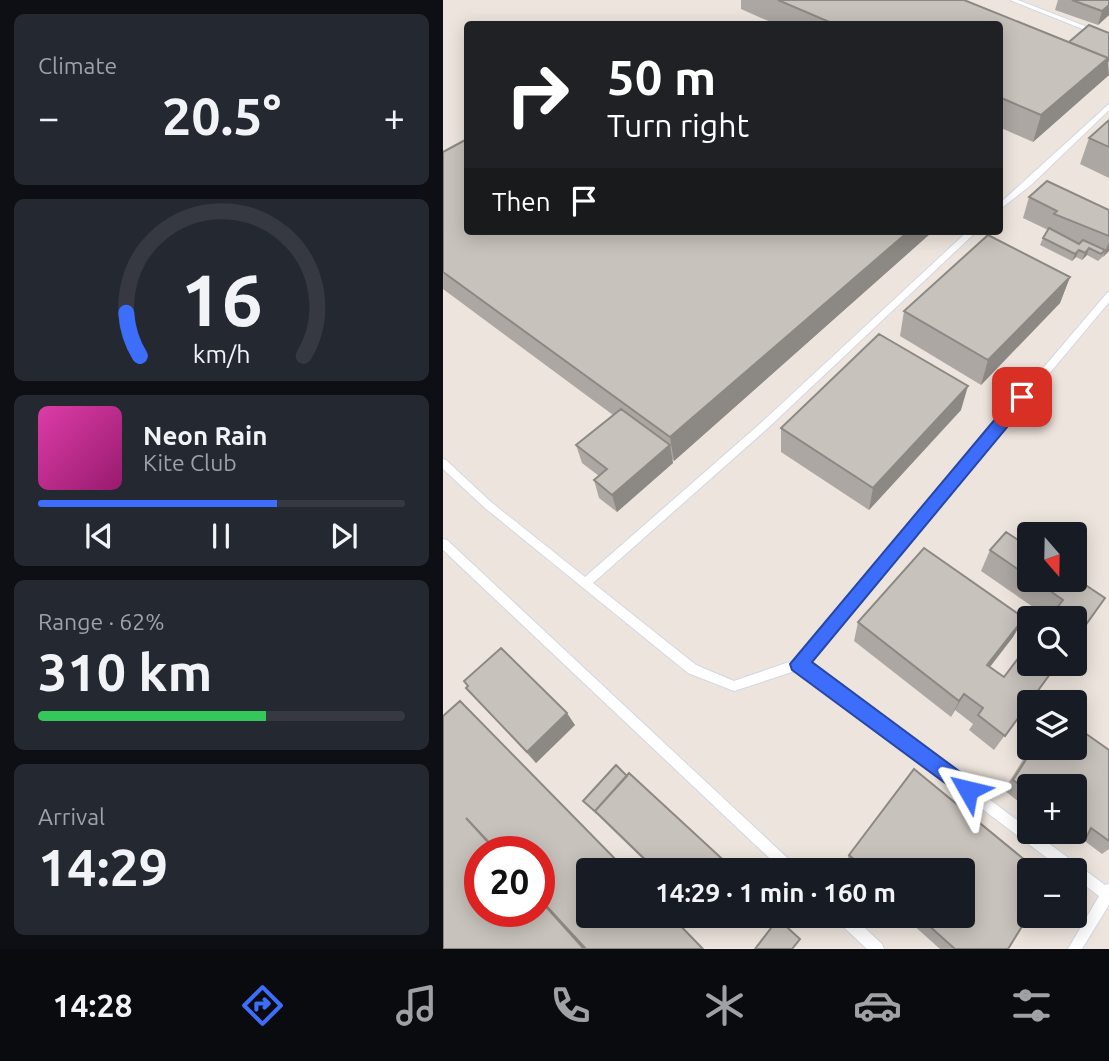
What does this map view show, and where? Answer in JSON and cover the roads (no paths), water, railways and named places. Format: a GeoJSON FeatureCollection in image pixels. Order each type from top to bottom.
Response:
{"type":"FeatureCollection","features":[{"type":"Feature","properties":{"kind":"lane"},"geometry":{"type":"LineString","coordinates":[[1013,0],[1109,38]]}},
{"type":"Feature","properties":{"kind":"lane"},"geometry":{"type":"LineString","coordinates":[[1003,205],[1037,177],[1054,156],[1109,105]]}},
{"type":"Feature","properties":{"kind":"lane"},"geometry":{"type":"LineString","coordinates":[[586,582],[765,425],[969,235]]}},
{"type":"Feature","properties":{"kind":"lane"},"geometry":{"type":"LineString","coordinates":[[443,463],[488,505],[692,669],[734,686],[799,664],[1109,295]]}},
{"type":"Feature","properties":{"kind":"lane"},"geometry":{"type":"LineString","coordinates":[[443,543],[779,858]]}},
{"type":"Feature","properties":{"kind":"lane"},"geometry":{"type":"LineString","coordinates":[[799,664],[1058,858]]}},
{"type":"Feature","properties":{"kind":"lane"},"geometry":{"type":"LineString","coordinates":[[1075,949],[1108,892],[1087,878]]}},
{"type":"Feature","properties":{"kind":"lane"},"geometry":{"type":"LineString","coordinates":[[855,928],[877,949]]}}]}
